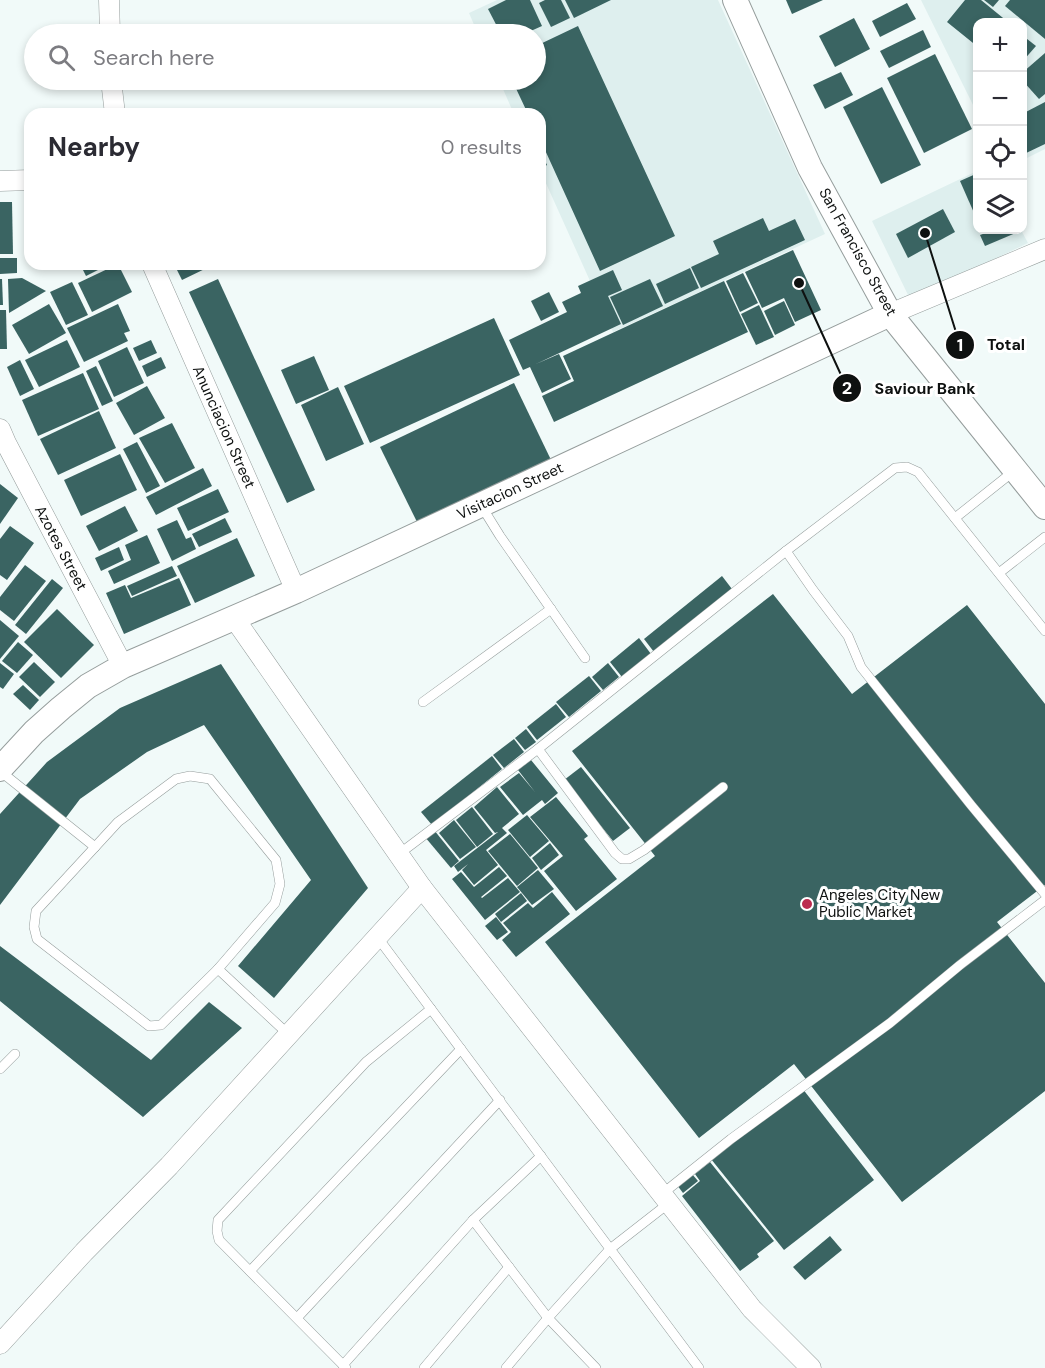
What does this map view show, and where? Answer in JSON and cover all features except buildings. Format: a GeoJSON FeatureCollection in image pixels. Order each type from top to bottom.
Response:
{"type":"FeatureCollection","features":[{"type":"Feature","properties":{"kind":"street"},"geometry":{"type":"LineString","coordinates":[[109,0],[110,24]]}},
{"type":"Feature","properties":{"kind":"street","name":"San Francisco Street"},"geometry":{"type":"LineString","coordinates":[[735,0],[810,168],[891,314],[1045,507]]}},
{"type":"Feature","properties":{"kind":"street"},"geometry":{"type":"LineString","coordinates":[[112,90],[114,108]]}},
{"type":"Feature","properties":{"kind":"street"},"geometry":{"type":"LineString","coordinates":[[0,181],[24,180]]}},
{"type":"Feature","properties":{"kind":"street","name":"Visitacion Street"},"geometry":{"type":"LineString","coordinates":[[0,770],[34,732],[61,708],[88,686],[123,666],[296,591],[891,314],[1045,249]]}},
{"type":"Feature","properties":{"kind":"street","name":"Anunciacion Street"},"geometry":{"type":"LineString","coordinates":[[155,270],[296,591]]}},
{"type":"Feature","properties":{"kind":"street","name":"Azotes Street"},"geometry":{"type":"LineString","coordinates":[[2,441],[123,666]]}},
{"type":"Feature","properties":{"kind":"street"},"geometry":{"type":"LineString","coordinates":[[234,618],[422,888],[752,1309],[811,1368]]}},
{"type":"Feature","properties":{"kind":"street"},"geometry":{"type":"LineString","coordinates":[[0,1344],[84,1252],[169,1166],[422,888]]}},
{"type":"Feature","properties":{"kind":"lane"},"geometry":{"type":"LineString","coordinates":[[399,854],[538,749],[786,551],[895,468],[907,467],[918,472],[1045,631]]}},
{"type":"Feature","properties":{"kind":"lane"},"geometry":{"type":"LineString","coordinates":[[955,518],[1016,470]]}},
{"type":"Feature","properties":{"kind":"lane"},"geometry":{"type":"LineString","coordinates":[[481,505],[585,658]]}},
{"type":"Feature","properties":{"kind":"lane"},"geometry":{"type":"LineString","coordinates":[[999,573],[1045,537]]}},
{"type":"Feature","properties":{"kind":"lane"},"geometry":{"type":"LineString","coordinates":[[786,551],[848,636],[861,667],[1045,894]]}},
{"type":"Feature","properties":{"kind":"lane"},"geometry":{"type":"LineString","coordinates":[[423,702],[550,609]]}},
{"type":"Feature","properties":{"kind":"lane"},"geometry":{"type":"LineString","coordinates":[[538,749],[615,853],[622,859],[629,859],[644,850],[723,787]]}},
{"type":"Feature","properties":{"kind":"lane"},"geometry":{"type":"LineString","coordinates":[[0,770],[95,847]]}},
{"type":"Feature","properties":{"kind":"lane"},"geometry":{"type":"LineString","coordinates":[[190,776],[210,779],[276,860],[280,884],[275,903],[218,969],[161,1025],[149,1026],[37,939],[33,927],[36,911],[95,847],[118,822],[176,779],[190,776]]}},
{"type":"Feature","properties":{"kind":"lane"},"geometry":{"type":"LineString","coordinates":[[506,1368],[610,1249],[731,1139],[891,1023],[960,965],[1045,900]]}},
{"type":"Feature","properties":{"kind":"lane"},"geometry":{"type":"LineString","coordinates":[[378,938],[699,1368]]}},
{"type":"Feature","properties":{"kind":"lane"},"geometry":{"type":"LineString","coordinates":[[218,969],[289,1035]]}},
{"type":"Feature","properties":{"kind":"lane"},"geometry":{"type":"LineString","coordinates":[[431,1009],[366,1062],[218,1220],[219,1239],[344,1366],[473,1220],[541,1156]]}},
{"type":"Feature","properties":{"kind":"lane"},"geometry":{"type":"LineString","coordinates":[[250,1271],[461,1049]]}},
{"type":"Feature","properties":{"kind":"lane"},"geometry":{"type":"LineString","coordinates":[[0,1069],[15,1054]]}},
{"type":"Feature","properties":{"kind":"lane"},"geometry":{"type":"LineString","coordinates":[[297,1318],[500,1100]]}},
{"type":"Feature","properties":{"kind":"lane"},"geometry":{"type":"LineString","coordinates":[[473,1220],[548,1318],[596,1368]]}},
{"type":"Feature","properties":{"kind":"lane"},"geometry":{"type":"LineString","coordinates":[[424,1368],[509,1267]]}},
{"type":"Feature","properties":{"kind":"shaded area"},"geometry":{"type":"Polygon","coordinates":[[[497,0],[718,0],[825,234],[613,332],[546,183],[546,108],[511,108],[503,90],[546,90],[546,24],[474,24],[469,13],[497,0]]]}},
{"type":"Feature","properties":{"kind":"shaded area"},"geometry":{"type":"Polygon","coordinates":[[[921,0],[1045,0],[1045,149],[1027,158],[1027,18],[973,18],[973,105],[921,0]]]}},
{"type":"Feature","properties":{"kind":"shaded area"},"geometry":{"type":"Polygon","coordinates":[[[973,173],[973,234],[1023,234],[1028,243],[910,299],[872,221],[973,173]]]}},
{"type":"Feature","properties":{"kind":"place","name":"Total"},"geometry":{"type":"Point","coordinates":[925,233]}},
{"type":"Feature","properties":{"kind":"place","name":"Saviour Bank"},"geometry":{"type":"Point","coordinates":[799,283]}},
{"type":"Feature","properties":{"kind":"place","name":"Angeles City New Public Market"},"geometry":{"type":"Point","coordinates":[807,904]}}]}
